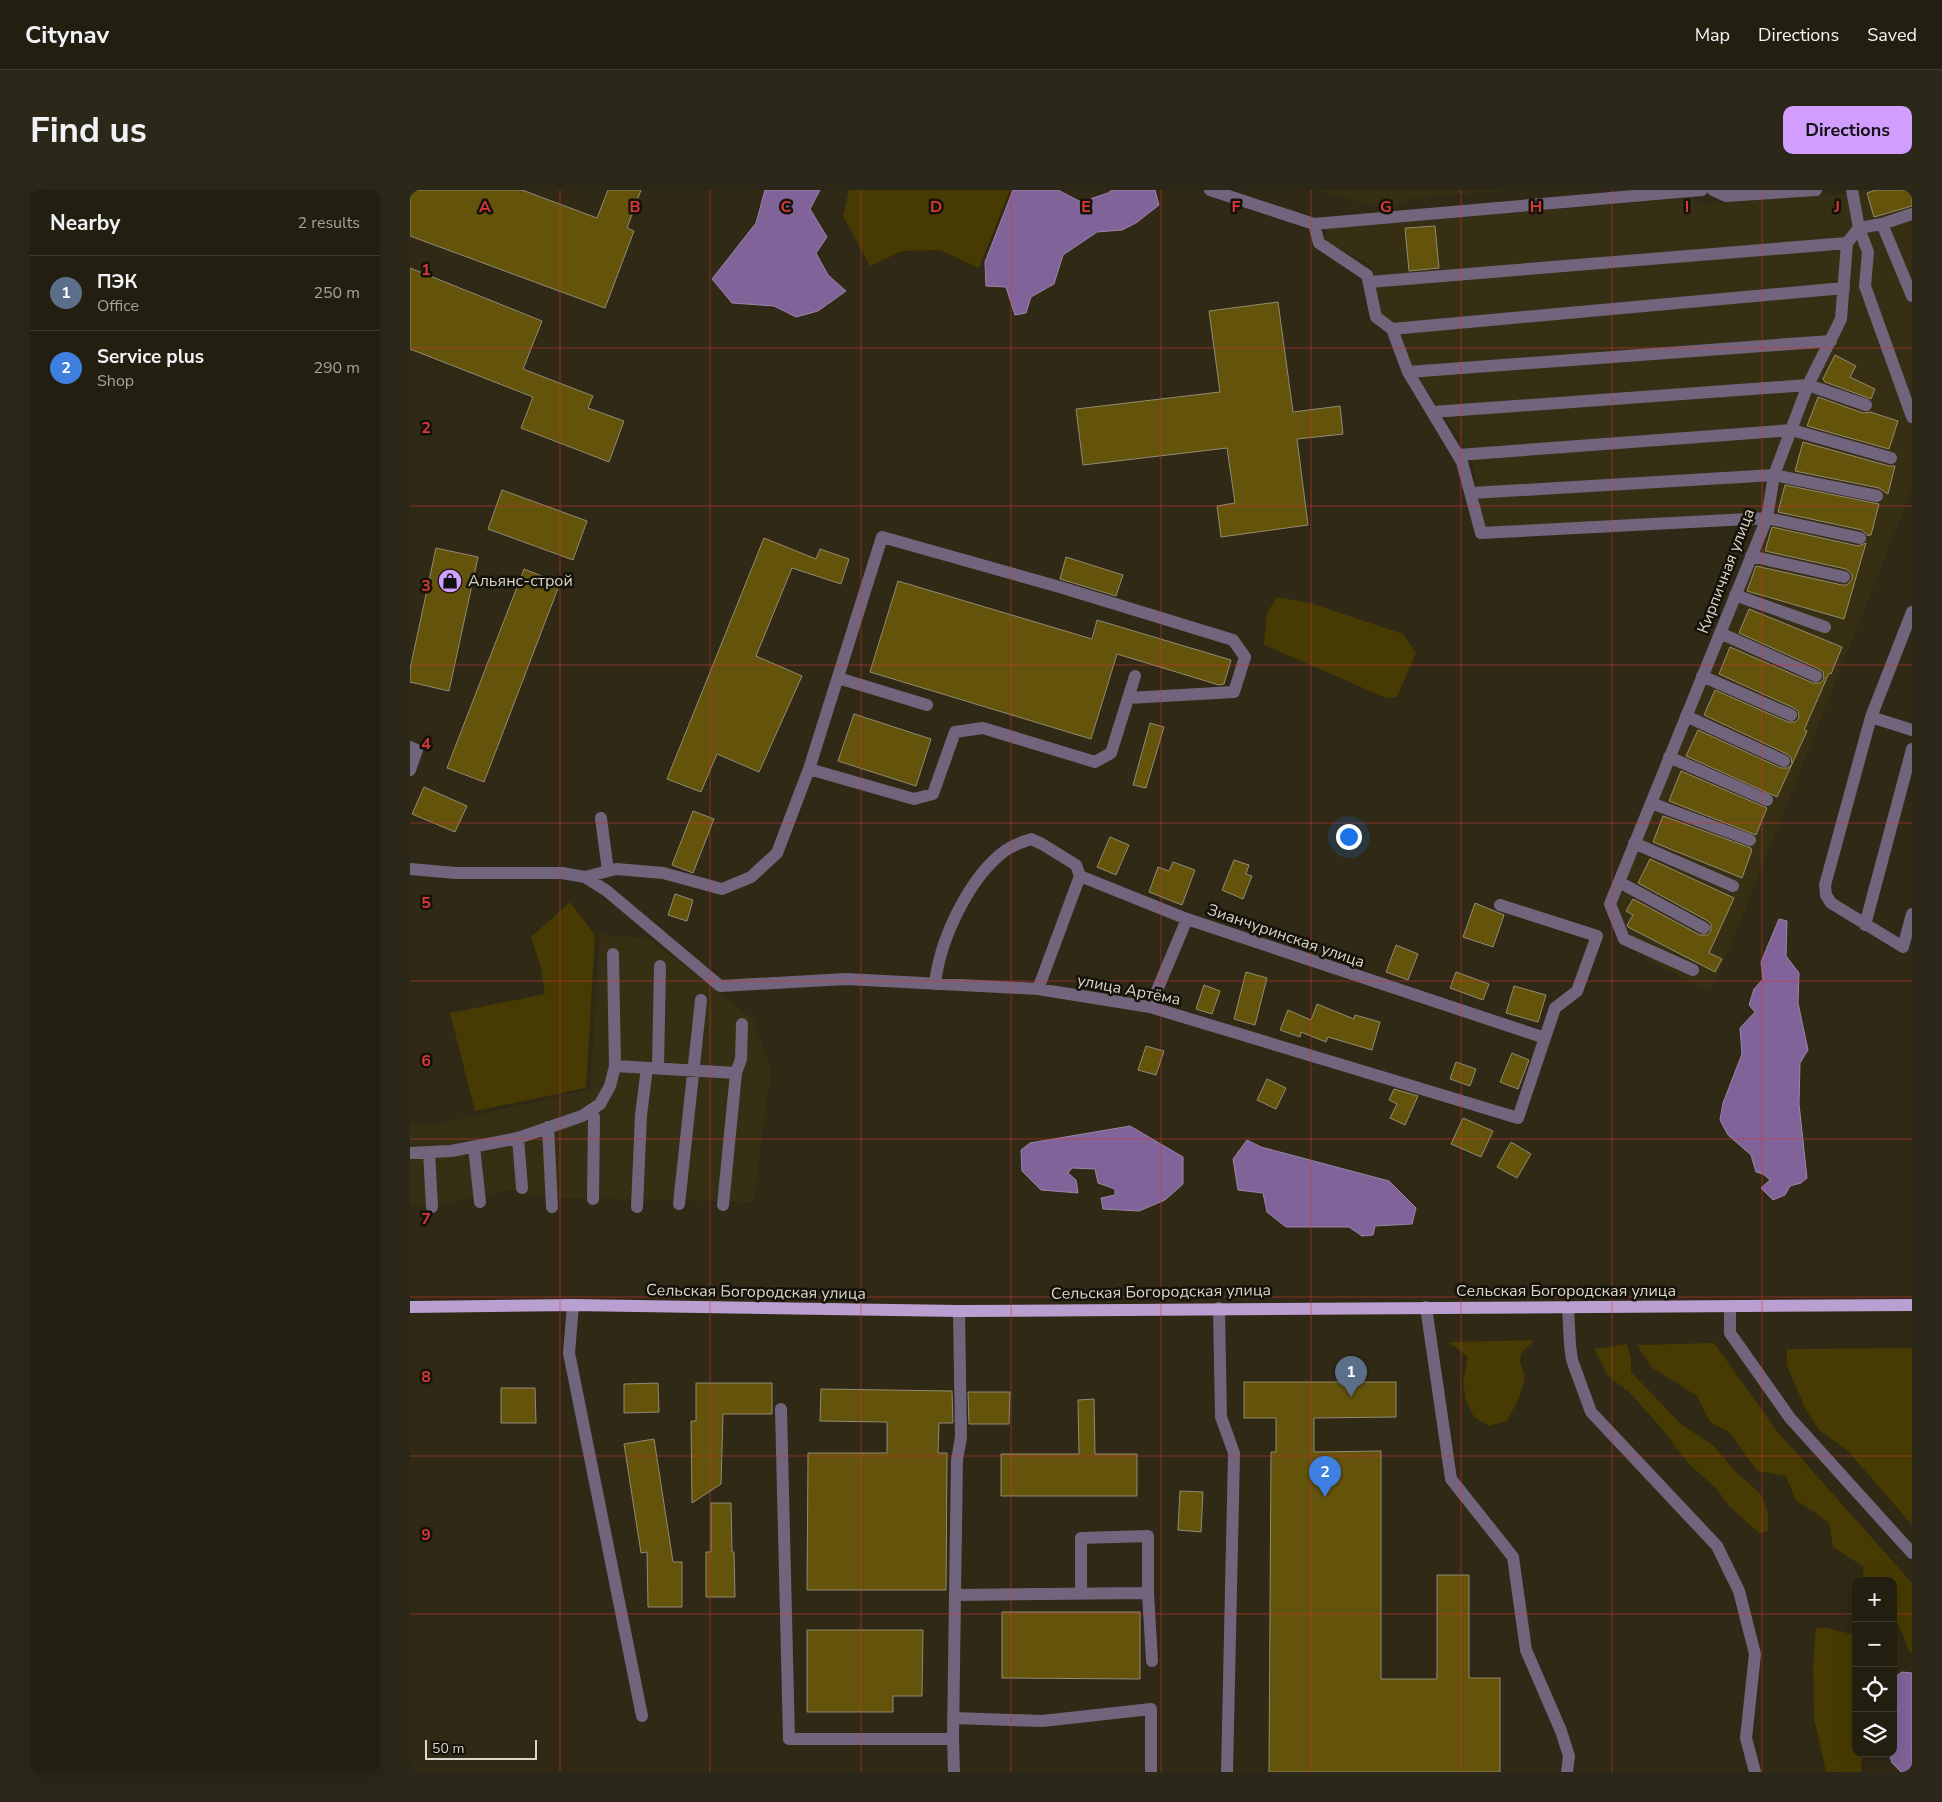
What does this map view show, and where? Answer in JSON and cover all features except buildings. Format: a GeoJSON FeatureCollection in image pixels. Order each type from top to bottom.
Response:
{"type":"FeatureCollection","features":[{"type":"Feature","properties":{"kind":"main road","name":"Сельская Богородская улица"},"geometry":{"type":"LineString","coordinates":[[410,1307],[572,1305],[959,1311],[1912,1305]]}},
{"type":"Feature","properties":{"kind":"street"},"geometry":{"type":"LineString","coordinates":[[1210,190],[1314,224],[1702,190]]}},
{"type":"Feature","properties":{"kind":"street"},"geometry":{"type":"LineString","coordinates":[[1714,190],[1726,196],[1816,190]]}},
{"type":"Feature","properties":{"kind":"street"},"geometry":{"type":"LineString","coordinates":[[1852,190],[1859,228],[1868,252],[1865,286],[1912,417]]}},
{"type":"Feature","properties":{"kind":"street"},"geometry":{"type":"LineString","coordinates":[[1369,282],[1847,243],[1859,228],[1882,224],[1912,214]]}},
{"type":"Feature","properties":{"kind":"street"},"geometry":{"type":"LineString","coordinates":[[1314,224],[1319,243],[1367,275],[1376,317],[1392,330],[1408,372],[1462,462],[1472,493],[1481,533],[1766,518],[1860,538]]}},
{"type":"Feature","properties":{"kind":"street"},"geometry":{"type":"LineString","coordinates":[[1882,224],[1912,296]]}},
{"type":"Feature","properties":{"kind":"street","name":"Кирпичная улица"},"geometry":{"type":"LineString","coordinates":[[1693,970],[1624,940],[1610,904],[1766,518],[1774,475],[1808,385],[1841,319],[1847,243]]}},
{"type":"Feature","properties":{"kind":"street"},"geometry":{"type":"LineString","coordinates":[[1392,330],[1844,288]]}},
{"type":"Feature","properties":{"kind":"street"},"geometry":{"type":"LineString","coordinates":[[1408,372],[1831,341]]}},
{"type":"Feature","properties":{"kind":"street"},"geometry":{"type":"LineString","coordinates":[[1432,412],[1808,385],[1866,405]]}},
{"type":"Feature","properties":{"kind":"street"},"geometry":{"type":"LineString","coordinates":[[1458,455],[1792,430],[1891,458]]}},
{"type":"Feature","properties":{"kind":"street"},"geometry":{"type":"LineString","coordinates":[[1472,493],[1774,475],[1876,496]]}},
{"type":"Feature","properties":{"kind":"street"},"geometry":{"type":"LineString","coordinates":[[410,870],[456,873],[562,872],[585,876],[616,869],[663,873],[722,889],[751,877],[777,853],[809,768],[882,537],[1063,588],[1233,640],[1245,657],[1234,692],[1128,698]]}},
{"type":"Feature","properties":{"kind":"street"},"geometry":{"type":"LineString","coordinates":[[1751,556],[1844,577]]}},
{"type":"Feature","properties":{"kind":"street"},"geometry":{"type":"LineString","coordinates":[[1735,595],[1825,627]]}},
{"type":"Feature","properties":{"kind":"street"},"geometry":{"type":"LineString","coordinates":[[1912,612],[1871,717],[1826,884],[1826,895],[1831,903],[1903,946],[1912,914]]}},
{"type":"Feature","properties":{"kind":"street"},"geometry":{"type":"LineString","coordinates":[[1720,633],[1816,676]]}},
{"type":"Feature","properties":{"kind":"street"},"geometry":{"type":"LineString","coordinates":[[809,768],[914,800],[932,794],[955,732],[982,728],[1095,762],[1111,753],[1135,676]]}},
{"type":"Feature","properties":{"kind":"street"},"geometry":{"type":"LineString","coordinates":[[1702,676],[1791,714]]}},
{"type":"Feature","properties":{"kind":"street"},"geometry":{"type":"LineString","coordinates":[[838,678],[927,705]]}},
{"type":"Feature","properties":{"kind":"street"},"geometry":{"type":"LineString","coordinates":[[1686,716],[1784,761]]}},
{"type":"Feature","properties":{"kind":"street"},"geometry":{"type":"LineString","coordinates":[[1871,717],[1912,730]]}},
{"type":"Feature","properties":{"kind":"street"},"geometry":{"type":"LineString","coordinates":[[410,747],[417,750],[410,770]]}},
{"type":"Feature","properties":{"kind":"street"},"geometry":{"type":"LineString","coordinates":[[1865,925],[1912,749]]}},
{"type":"Feature","properties":{"kind":"street"},"geometry":{"type":"LineString","coordinates":[[1670,757],[1767,800]]}},
{"type":"Feature","properties":{"kind":"street"},"geometry":{"type":"LineString","coordinates":[[1650,803],[1750,840]]}},
{"type":"Feature","properties":{"kind":"street"},"geometry":{"type":"LineString","coordinates":[[601,818],[608,871]]}},
{"type":"Feature","properties":{"kind":"street","name":"Зианчуринская улица"},"geometry":{"type":"LineString","coordinates":[[935,984],[937,964],[956,915],[980,876],[1007,849],[1031,839],[1076,865],[1080,876],[1187,919],[1545,1038]]}},
{"type":"Feature","properties":{"kind":"street"},"geometry":{"type":"LineString","coordinates":[[1634,843],[1733,886]]}},
{"type":"Feature","properties":{"kind":"street","name":"улица Артёма"},"geometry":{"type":"LineString","coordinates":[[585,876],[607,891],[720,986],[846,979],[1038,989],[1150,1007],[1518,1118],[1545,1038]]}},
{"type":"Feature","properties":{"kind":"street"},"geometry":{"type":"LineString","coordinates":[[1038,989],[1080,876]]}},
{"type":"Feature","properties":{"kind":"street"},"geometry":{"type":"LineString","coordinates":[[1619,882],[1704,928]]}},
{"type":"Feature","properties":{"kind":"street"},"geometry":{"type":"LineString","coordinates":[[1500,905],[1597,936],[1577,991],[1555,1008],[1545,1038]]}},
{"type":"Feature","properties":{"kind":"street"},"geometry":{"type":"LineString","coordinates":[[1150,1007],[1187,919]]}},
{"type":"Feature","properties":{"kind":"street"},"geometry":{"type":"LineString","coordinates":[[410,1153],[451,1151],[518,1138],[582,1116],[600,1104],[610,1086],[615,1066],[613,954]]}},
{"type":"Feature","properties":{"kind":"street"},"geometry":{"type":"LineString","coordinates":[[637,1207],[641,1115],[652,1068],[660,966]]}},
{"type":"Feature","properties":{"kind":"street"},"geometry":{"type":"LineString","coordinates":[[679,1204],[701,1000]]}},
{"type":"Feature","properties":{"kind":"street"},"geometry":{"type":"LineString","coordinates":[[723,1205],[736,1073],[741,1059],[742,1024]]}},
{"type":"Feature","properties":{"kind":"street"},"geometry":{"type":"LineString","coordinates":[[615,1066],[736,1073]]}},
{"type":"Feature","properties":{"kind":"street"},"geometry":{"type":"LineString","coordinates":[[590,1111],[594,1117],[593,1199]]}},
{"type":"Feature","properties":{"kind":"street"},"geometry":{"type":"LineString","coordinates":[[548,1128],[552,1207]]}},
{"type":"Feature","properties":{"kind":"street"},"geometry":{"type":"LineString","coordinates":[[518,1138],[522,1188]]}},
{"type":"Feature","properties":{"kind":"street"},"geometry":{"type":"LineString","coordinates":[[474,1147],[480,1202]]}},
{"type":"Feature","properties":{"kind":"street"},"geometry":{"type":"LineString","coordinates":[[429,1152],[432,1207]]}},
{"type":"Feature","properties":{"kind":"street"},"geometry":{"type":"LineString","coordinates":[[572,1305],[569,1353],[642,1716]]}},
{"type":"Feature","properties":{"kind":"street"},"geometry":{"type":"LineString","coordinates":[[1730,1306],[1730,1333],[1790,1418],[1912,1553]]}},
{"type":"Feature","properties":{"kind":"street"},"geometry":{"type":"LineString","coordinates":[[1426,1307],[1451,1478],[1513,1557],[1526,1650],[1561,1731],[1569,1756],[1567,1772]]}},
{"type":"Feature","properties":{"kind":"street"},"geometry":{"type":"LineString","coordinates":[[1568,1307],[1572,1360],[1591,1412],[1717,1546],[1739,1591],[1755,1654],[1746,1738],[1755,1772]]}},
{"type":"Feature","properties":{"kind":"street"},"geometry":{"type":"LineString","coordinates":[[1219,1308],[1221,1417],[1234,1453],[1227,1772]]}},
{"type":"Feature","properties":{"kind":"street"},"geometry":{"type":"LineString","coordinates":[[954,1772],[956,1460],[962,1437],[959,1311]]}},
{"type":"Feature","properties":{"kind":"street"},"geometry":{"type":"LineString","coordinates":[[781,1409],[789,1739],[953,1739]]}},
{"type":"Feature","properties":{"kind":"street"},"geometry":{"type":"LineString","coordinates":[[1081,1594],[1081,1538],[1148,1536],[1148,1592],[1152,1661]]}},
{"type":"Feature","properties":{"kind":"street"},"geometry":{"type":"LineString","coordinates":[[955,1595],[1148,1592]]}},
{"type":"Feature","properties":{"kind":"street"},"geometry":{"type":"LineString","coordinates":[[953,1718],[1042,1721],[1151,1709],[1151,1772]]}},
{"type":"Feature","properties":{"kind":"shaded area"},"geometry":{"type":"Polygon","coordinates":[[[765,190],[820,190],[810,209],[827,237],[816,253],[828,275],[846,291],[818,311],[796,317],[774,306],[732,303],[712,279],[756,223],[765,190]]]}},
{"type":"Feature","properties":{"kind":"shaded area"},"geometry":{"type":"Polygon","coordinates":[[[849,190],[1010,190],[979,268],[940,250],[902,251],[870,266],[843,216],[849,190]]]}},
{"type":"Feature","properties":{"kind":"shaded area"},"geometry":{"type":"Polygon","coordinates":[[[1013,190],[1058,190],[1081,202],[1112,190],[1155,190],[1159,205],[1136,223],[1122,230],[1097,232],[1063,255],[1054,284],[1031,297],[1026,313],[1015,315],[1006,287],[986,286],[985,262],[1013,190]]]}},
{"type":"Feature","properties":{"kind":"shaded area"},"geometry":{"type":"Polygon","coordinates":[[[1317,190],[1512,190],[1413,198],[1390,211],[1317,190]]]}},
{"type":"Feature","properties":{"kind":"shaded area"},"geometry":{"type":"Polygon","coordinates":[[[1859,190],[1912,190],[1912,490],[1730,947],[1710,992],[1648,960],[1610,904],[1766,518],[1483,530],[1472,457],[1377,315],[1370,264],[1327,244],[1326,229],[1689,198],[1704,204],[1851,193],[1859,190]]]}},
{"type":"Feature","properties":{"kind":"shaded area"},"geometry":{"type":"Polygon","coordinates":[[[1277,597],[1311,603],[1403,634],[1416,653],[1397,697],[1386,698],[1264,645],[1267,613],[1277,597]]]}},
{"type":"Feature","properties":{"kind":"shaded area"},"geometry":{"type":"Polygon","coordinates":[[[570,902],[595,935],[586,1088],[475,1111],[450,1013],[545,994],[541,968],[531,937],[570,902]]]}},
{"type":"Feature","properties":{"kind":"shaded area"},"geometry":{"type":"Polygon","coordinates":[[[1779,919],[1787,921],[1786,956],[1799,973],[1798,1003],[1808,1050],[1800,1063],[1799,1104],[1807,1178],[1801,1183],[1790,1186],[1785,1195],[1773,1200],[1761,1188],[1770,1180],[1763,1174],[1756,1172],[1751,1155],[1728,1135],[1720,1120],[1723,1103],[1742,1054],[1740,1028],[1755,1012],[1749,1005],[1754,989],[1763,979],[1761,962],[1779,919]]]}},
{"type":"Feature","properties":{"kind":"shaded area"},"geometry":{"type":"Polygon","coordinates":[[[600,934],[650,939],[753,1019],[771,1070],[754,1202],[557,1198],[510,1190],[428,1206],[410,1205],[410,1124],[438,1124],[590,1089],[600,934]]]}},
{"type":"Feature","properties":{"kind":"shaded area"},"geometry":{"type":"Polygon","coordinates":[[[1130,1126],[1183,1157],[1183,1184],[1165,1200],[1139,1211],[1103,1209],[1101,1198],[1115,1195],[1115,1189],[1098,1183],[1095,1169],[1072,1168],[1068,1173],[1076,1180],[1078,1193],[1041,1190],[1022,1171],[1021,1150],[1030,1143],[1130,1126]]]}},
{"type":"Feature","properties":{"kind":"shaded area"},"geometry":{"type":"Polygon","coordinates":[[[1247,1140],[1261,1147],[1389,1181],[1416,1208],[1412,1224],[1375,1226],[1373,1235],[1362,1236],[1349,1227],[1286,1227],[1267,1212],[1263,1193],[1238,1190],[1233,1159],[1247,1140]]]}},
{"type":"Feature","properties":{"kind":"shaded area"},"geometry":{"type":"Polygon","coordinates":[[[1535,1340],[1522,1352],[1520,1360],[1525,1379],[1519,1398],[1507,1421],[1489,1426],[1474,1417],[1466,1401],[1463,1382],[1468,1357],[1448,1342],[1535,1340]]]}},
{"type":"Feature","properties":{"kind":"shaded area"},"geometry":{"type":"Polygon","coordinates":[[[1714,1343],[1777,1431],[1912,1583],[1912,1654],[1897,1624],[1897,1577],[1863,1577],[1864,1567],[1833,1547],[1829,1523],[1795,1499],[1786,1476],[1757,1471],[1729,1432],[1710,1422],[1697,1396],[1651,1367],[1637,1345],[1714,1343]]]}},
{"type":"Feature","properties":{"kind":"shaded area"},"geometry":{"type":"Polygon","coordinates":[[[1627,1344],[1631,1359],[1631,1372],[1682,1425],[1714,1446],[1735,1471],[1760,1493],[1768,1512],[1768,1531],[1759,1533],[1729,1506],[1715,1487],[1692,1467],[1664,1431],[1629,1392],[1608,1376],[1594,1349],[1627,1344]]]}},
{"type":"Feature","properties":{"kind":"shaded area"},"geometry":{"type":"Polygon","coordinates":[[[1912,1348],[1912,1525],[1848,1451],[1820,1431],[1806,1410],[1787,1366],[1787,1349],[1912,1348]]]}},
{"type":"Feature","properties":{"kind":"shaded area"},"geometry":{"type":"Polygon","coordinates":[[[1816,1628],[1827,1628],[1851,1634],[1852,1757],[1862,1757],[1861,1772],[1826,1772],[1814,1718],[1813,1666],[1816,1628]]]}},
{"type":"Feature","properties":{"kind":"shaded area"},"geometry":{"type":"Polygon","coordinates":[[[1902,1672],[1912,1673],[1912,1772],[1901,1772],[1892,1763],[1890,1757],[1897,1757],[1897,1675],[1902,1672]]]}},
{"type":"Feature","properties":{"kind":"place","name":"Альянс-строй"},"geometry":{"type":"Point","coordinates":[450,581]}},
{"type":"Feature","properties":{"kind":"place","name":"ПЭК"},"geometry":{"type":"Point","coordinates":[1351,1397]}},
{"type":"Feature","properties":{"kind":"place","name":"Service plus"},"geometry":{"type":"Point","coordinates":[1325,1497]}}]}
